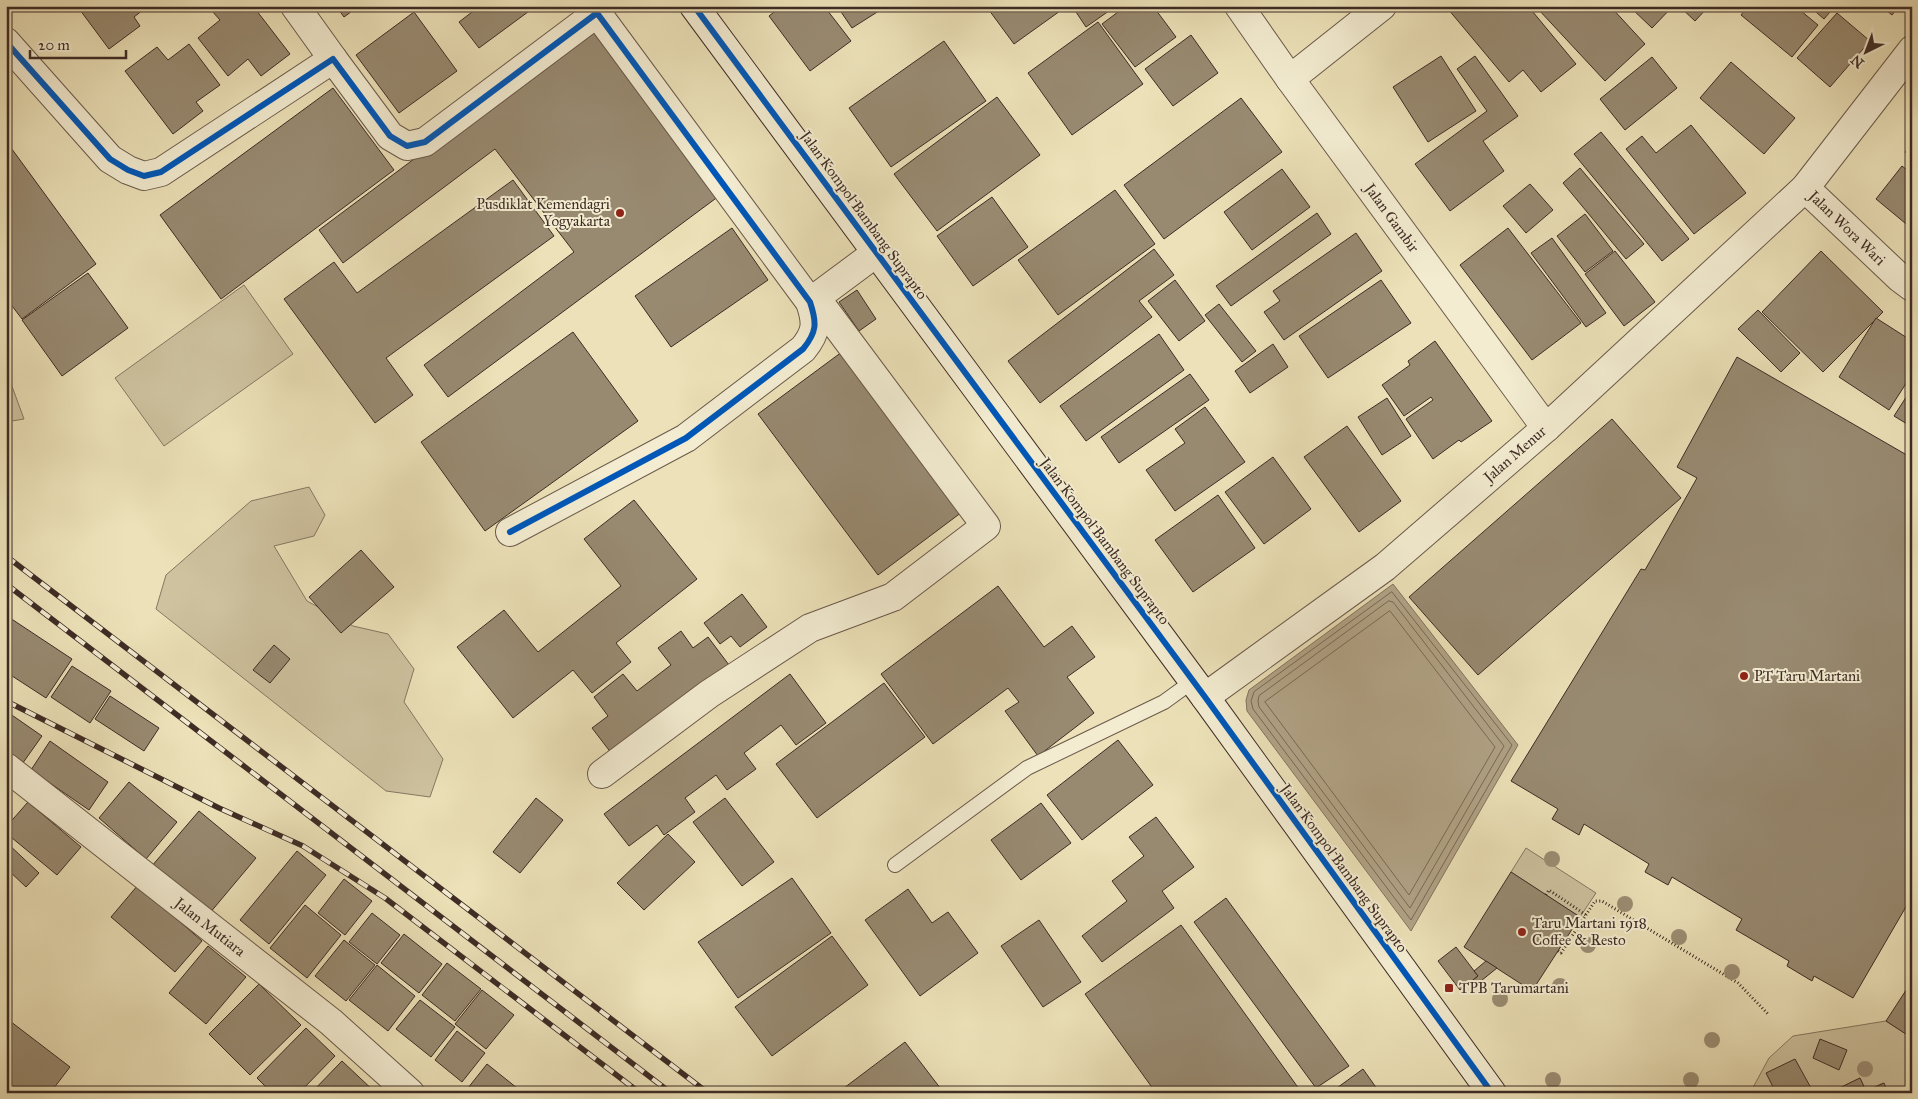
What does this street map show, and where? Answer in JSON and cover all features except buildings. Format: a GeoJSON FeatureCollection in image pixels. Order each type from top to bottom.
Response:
{"type":"FeatureCollection","features":[{"type":"Feature","properties":{"kind":"street"},"geometry":{"type":"LineString","coordinates":[[295,6],[390,136],[407,146],[425,142],[598,9],[813,300],[986,526],[893,598],[810,628],[709,694],[602,774]]}},
{"type":"Feature","properties":{"kind":"street","name":"Jalan Kompol Bambang Suprapto"},"geometry":{"type":"LineString","coordinates":[[694,6],[1199,689],[1492,1093]]}},
{"type":"Feature","properties":{"kind":"street"},"geometry":{"type":"LineString","coordinates":[[1290,79],[1382,6]]}},
{"type":"Feature","properties":{"kind":"street","name":"Jalan Gambir"},"geometry":{"type":"LineString","coordinates":[[1242,7],[1290,79],[1546,428]]}},
{"type":"Feature","properties":{"kind":"street"},"geometry":{"type":"LineString","coordinates":[[6,42],[110,159],[128,170],[144,176],[161,172],[333,59]]}},
{"type":"Feature","properties":{"kind":"street","name":"Jalan Menur"},"geometry":{"type":"LineString","coordinates":[[1199,689],[1385,566],[1546,428],[1806,188],[1912,50]]}},
{"type":"Feature","properties":{"kind":"street","name":"Jalan Wora Wari"},"geometry":{"type":"LineString","coordinates":[[1806,188],[1900,278],[1912,287]]}},
{"type":"Feature","properties":{"kind":"street"},"geometry":{"type":"LineString","coordinates":[[813,300],[876,253]]}},
{"type":"Feature","properties":{"kind":"street"},"geometry":{"type":"LineString","coordinates":[[510,532],[686,438],[803,349],[811,339],[815,327],[813,300]]}},
{"type":"Feature","properties":{"kind":"street","name":"Jalan Mutiara"},"geometry":{"type":"LineString","coordinates":[[6,767],[331,1022],[410,1093]]}},
{"type":"Feature","properties":{"kind":"lane"},"geometry":{"type":"LineString","coordinates":[[895,864],[1026,768],[1164,702],[1199,689]]}},
{"type":"Feature","properties":{"kind":"path"},"geometry":{"type":"LineString","coordinates":[[1546,895],[1549,890],[1586,915]]}},
{"type":"Feature","properties":{"kind":"path"},"geometry":{"type":"LineString","coordinates":[[1558,951],[1561,953],[1595,901],[1602,901],[1738,983],[1768,1014]]}},
{"type":"Feature","properties":{"kind":"shaded area"},"geometry":{"type":"Polygon","coordinates":[[[244,285],[293,354],[164,446],[115,378],[244,285]]]}},
{"type":"Feature","properties":{"kind":"shaded area"},"geometry":{"type":"Polygon","coordinates":[[[6,370],[24,419],[6,422],[6,370]]]}},
{"type":"Feature","properties":{"kind":"shaded area"},"geometry":{"type":"Polygon","coordinates":[[[309,487],[325,515],[314,536],[274,546],[307,601],[353,626],[388,634],[414,669],[404,702],[443,759],[430,797],[386,791],[156,609],[166,575],[251,501],[309,487]]]}},
{"type":"Feature","properties":{"kind":"shaded area"},"geometry":{"type":"Polygon","coordinates":[[[1526,848],[1596,893],[1580,917],[1511,872],[1526,848]]]}},
{"type":"Feature","properties":{"kind":"shaded area"},"geometry":{"type":"Polygon","coordinates":[[[1886,1021],[1912,1038],[1912,1093],[1888,1093],[1883,1083],[1866,1091],[1860,1078],[1829,1093],[1750,1093],[1769,1058],[1793,1036],[1886,1021]]]}},
{"type":"Feature","properties":{"kind":"water"},"geometry":{"type":"Polygon","coordinates":[[[1393,584],[1518,745],[1411,931],[1247,711],[1246,700],[1249,690],[1393,584]]]}},
{"type":"Feature","properties":{"kind":"railway"},"geometry":{"type":"LineString","coordinates":[[6,556],[708,1093]]}},
{"type":"Feature","properties":{"kind":"railway"},"geometry":{"type":"LineString","coordinates":[[6,584],[671,1093]]}},
{"type":"Feature","properties":{"kind":"railway"},"geometry":{"type":"LineString","coordinates":[[6,701],[219,808],[303,846],[385,898],[640,1093]]}},
{"type":"Feature","properties":{"kind":"cycle path"},"geometry":{"type":"LineString","coordinates":[[694,6],[1205,697],[1492,1093]]}},
{"type":"Feature","properties":{"kind":"cycle path"},"geometry":{"type":"LineString","coordinates":[[6,42],[110,159],[128,170],[144,176],[161,172],[333,59],[390,136],[407,146],[425,142],[597,13],[810,302],[815,322],[811,337],[803,349],[686,438],[510,532]]}},
{"type":"Feature","properties":{"kind":"place","name":"Pusdiklat Kemendagri Yogyakarta"},"geometry":{"type":"Point","coordinates":[620,213]}},
{"type":"Feature","properties":{"kind":"place","name":"PT Taru Martani"},"geometry":{"type":"Point","coordinates":[1744,676]}},
{"type":"Feature","properties":{"kind":"place","name":"Taru Martani 1918 Coffee & Resto"},"geometry":{"type":"Point","coordinates":[1522,932]}},
{"type":"Feature","properties":{"kind":"place","name":"TPB Tarumartani"},"geometry":{"type":"Point","coordinates":[1449,988]}}]}
